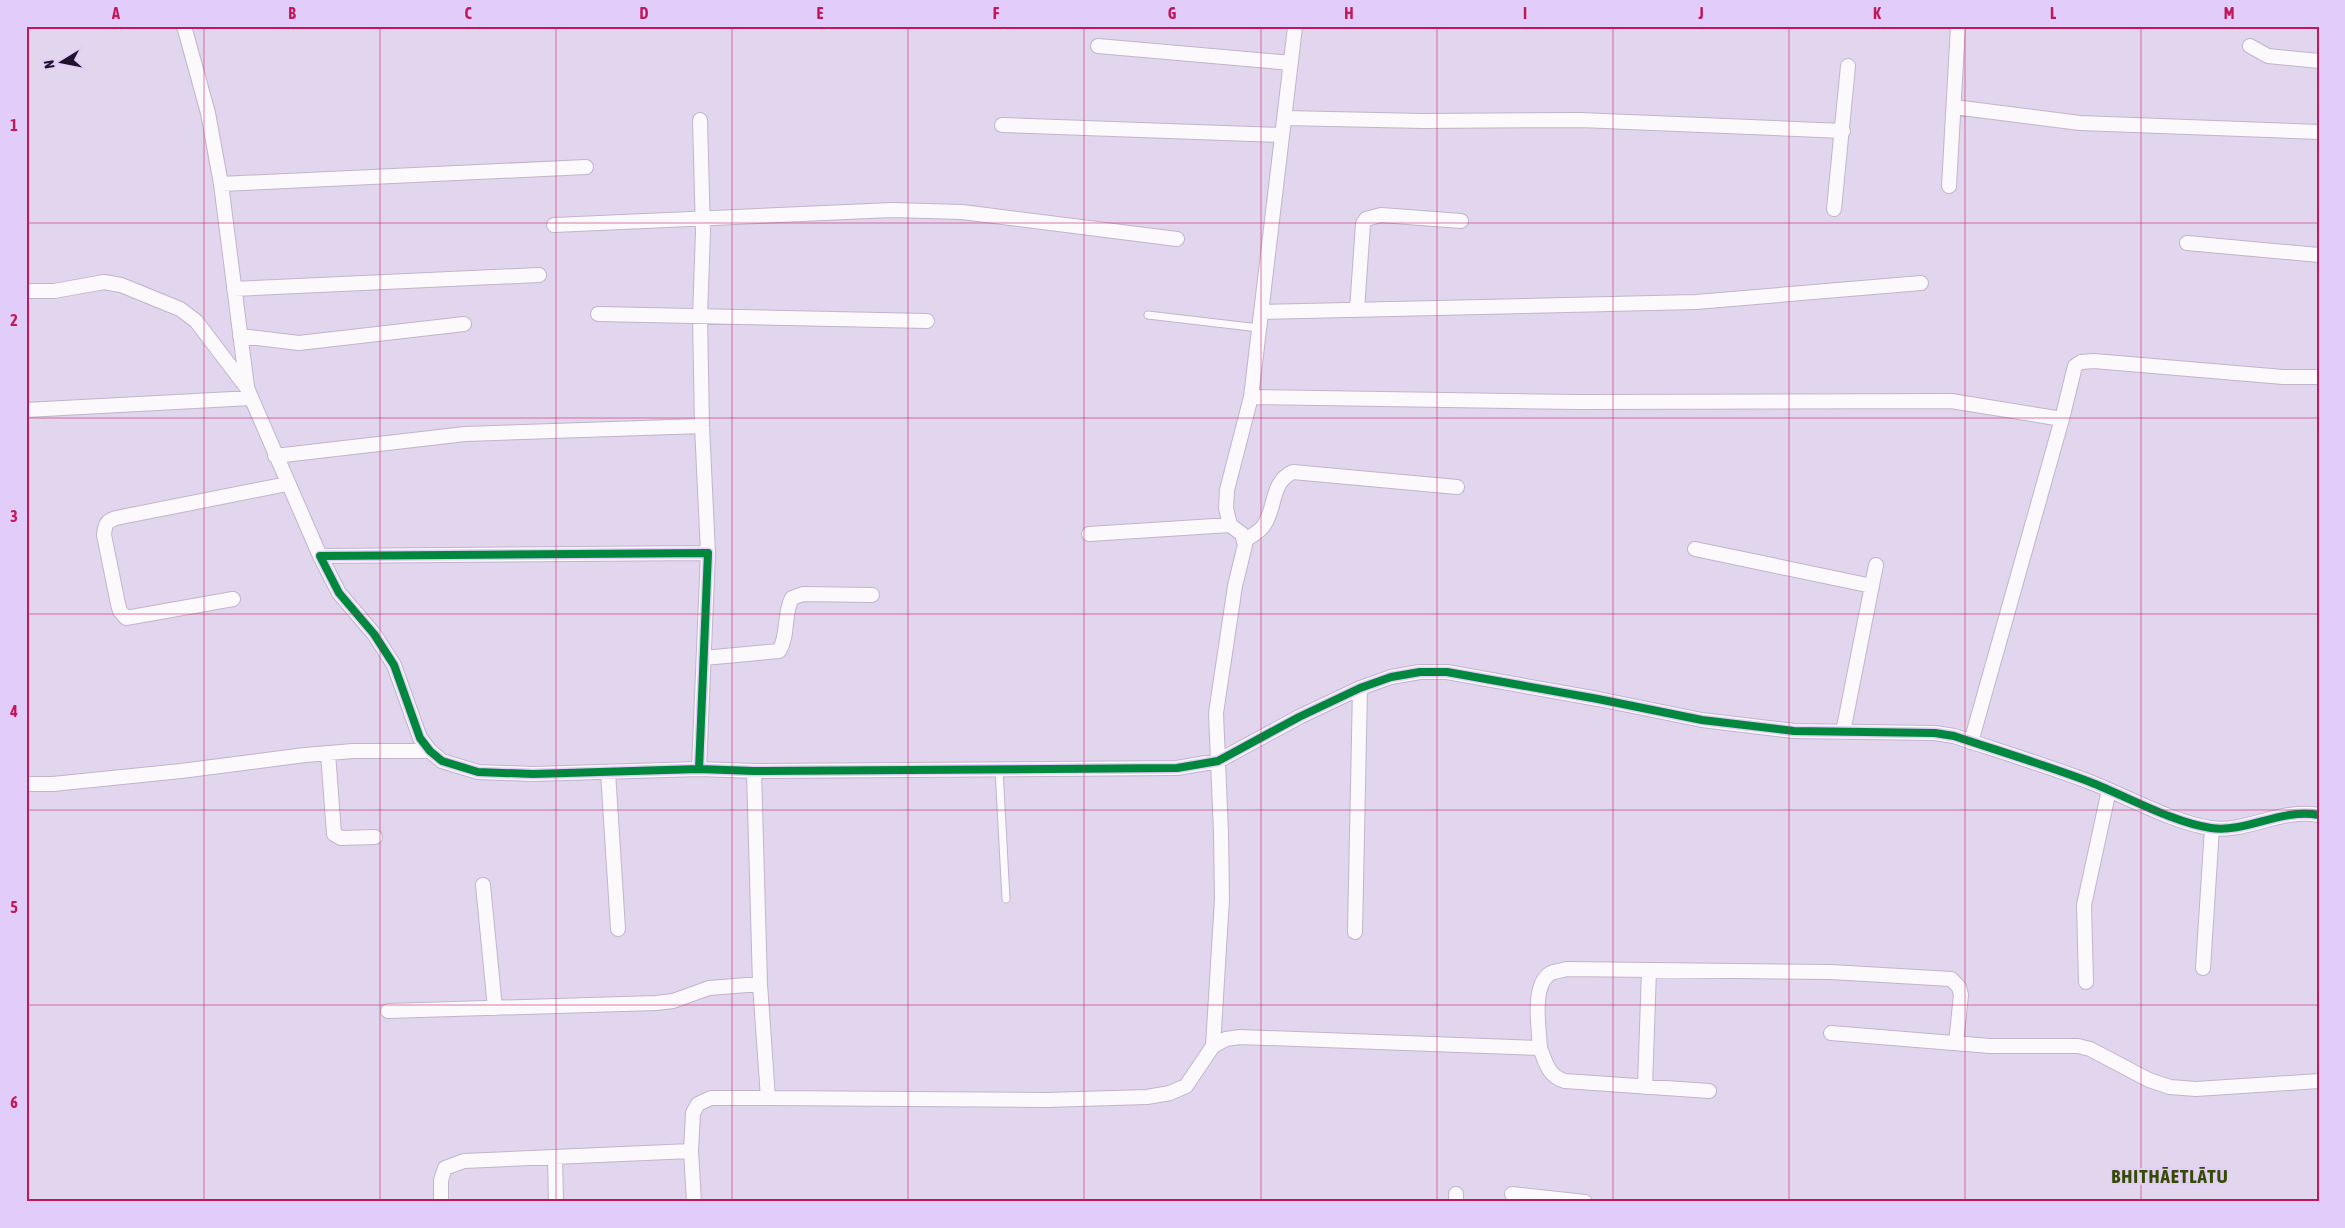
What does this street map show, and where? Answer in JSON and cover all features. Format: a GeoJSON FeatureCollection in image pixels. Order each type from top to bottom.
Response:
{"type":"FeatureCollection","features":[{"type":"Feature","properties":{"kind":"street"},"geometry":{"type":"LineString","coordinates":[[184,26],[208,113],[221,184],[249,393],[287,484],[339,594],[374,634],[394,665],[420,738],[430,751],[442,761],[478,772],[533,774],[699,770],[1177,768],[1218,761],[1299,716],[1360,688],[1391,677],[1420,672],[1447,672],[1702,720],[1794,731],[1934,733],[1971,742],[2109,790],[2194,824],[2212,828],[2232,827],[2303,812],[2319,815]]}},
{"type":"Feature","properties":{"kind":"street"},"geometry":{"type":"LineString","coordinates":[[1949,186],[1958,26]]}},
{"type":"Feature","properties":{"kind":"street"},"geometry":{"type":"LineString","coordinates":[[1213,1046],[1222,899],[1216,714],[1218,689],[1236,579],[1245,540],[1242,534],[1230,524],[1226,508],[1226,490],[1251,396],[1295,28]]}},
{"type":"Feature","properties":{"kind":"street"},"geometry":{"type":"LineString","coordinates":[[1098,46],[1291,63]]}},
{"type":"Feature","properties":{"kind":"street"},"geometry":{"type":"LineString","coordinates":[[2250,46],[2268,56],[2319,61]]}},
{"type":"Feature","properties":{"kind":"street"},"geometry":{"type":"LineString","coordinates":[[1834,209],[1848,66]]}},
{"type":"Feature","properties":{"kind":"street"},"geometry":{"type":"LineString","coordinates":[[1954,107],[2080,123],[2319,132]]}},
{"type":"Feature","properties":{"kind":"street"},"geometry":{"type":"LineString","coordinates":[[1284,118],[1423,121],[1580,120],[1843,131]]}},
{"type":"Feature","properties":{"kind":"street"},"geometry":{"type":"LineString","coordinates":[[699,770],[708,553],[702,426],[700,120]]}},
{"type":"Feature","properties":{"kind":"street"},"geometry":{"type":"LineString","coordinates":[[1002,125],[1282,135]]}},
{"type":"Feature","properties":{"kind":"street"},"geometry":{"type":"LineString","coordinates":[[221,184],[586,167]]}},
{"type":"Feature","properties":{"kind":"street"},"geometry":{"type":"LineString","coordinates":[[554,225],[702,220],[892,210],[944,211],[1177,239]]}},
{"type":"Feature","properties":{"kind":"street"},"geometry":{"type":"LineString","coordinates":[[1358,310],[1363,224],[1366,219],[1381,215],[1461,221]]}},
{"type":"Feature","properties":{"kind":"street"},"geometry":{"type":"LineString","coordinates":[[2187,243],[2319,255]]}},
{"type":"Feature","properties":{"kind":"street"},"geometry":{"type":"LineString","coordinates":[[234,289],[539,275]]}},
{"type":"Feature","properties":{"kind":"street"},"geometry":{"type":"LineString","coordinates":[[26,291],[54,291],[104,282],[121,285],[180,308],[196,321],[249,393]]}},
{"type":"Feature","properties":{"kind":"street"},"geometry":{"type":"LineString","coordinates":[[1261,312],[1696,302],[1921,283]]}},
{"type":"Feature","properties":{"kind":"street"},"geometry":{"type":"LineString","coordinates":[[598,314],[927,321]]}},
{"type":"Feature","properties":{"kind":"street"},"geometry":{"type":"LineString","coordinates":[[240,336],[299,343],[464,324]]}},
{"type":"Feature","properties":{"kind":"street"},"geometry":{"type":"LineString","coordinates":[[1971,742],[2062,419],[2075,366],[2082,362],[2094,361],[2283,376],[2319,377]]}},
{"type":"Feature","properties":{"kind":"street"},"geometry":{"type":"LineString","coordinates":[[26,410],[249,393]]}},
{"type":"Feature","properties":{"kind":"street"},"geometry":{"type":"LineString","coordinates":[[1251,396],[1579,402],[1951,401],[2062,419]]}},
{"type":"Feature","properties":{"kind":"street"},"geometry":{"type":"LineString","coordinates":[[275,456],[465,434],[702,426]]}},
{"type":"Feature","properties":{"kind":"street"},"geometry":{"type":"LineString","coordinates":[[1245,540],[1266,524],[1279,483],[1286,475],[1292,472],[1457,487]]}},
{"type":"Feature","properties":{"kind":"street"},"geometry":{"type":"LineString","coordinates":[[233,599],[126,618],[120,611],[118,604],[104,535],[105,526],[108,521],[116,518],[287,484]]}},
{"type":"Feature","properties":{"kind":"street"},"geometry":{"type":"LineString","coordinates":[[1089,534],[1230,524]]}},
{"type":"Feature","properties":{"kind":"street"},"geometry":{"type":"LineString","coordinates":[[1696,549],[1872,586]]}},
{"type":"Feature","properties":{"kind":"street"},"geometry":{"type":"LineString","coordinates":[[320,556],[708,553]]}},
{"type":"Feature","properties":{"kind":"street"},"geometry":{"type":"LineString","coordinates":[[1843,732],[1876,565]]}},
{"type":"Feature","properties":{"kind":"street"},"geometry":{"type":"LineString","coordinates":[[704,658],[779,651],[784,644],[787,607],[792,598],[803,594],[872,595]]}},
{"type":"Feature","properties":{"kind":"street"},"geometry":{"type":"LineString","coordinates":[[1355,932],[1360,688]]}},
{"type":"Feature","properties":{"kind":"street"},"geometry":{"type":"LineString","coordinates":[[26,784],[53,784],[122,777],[328,753],[353,751],[430,751]]}},
{"type":"Feature","properties":{"kind":"street"},"geometry":{"type":"LineString","coordinates":[[328,753],[334,834],[341,838],[375,837]]}},
{"type":"Feature","properties":{"kind":"street"},"geometry":{"type":"LineString","coordinates":[[754,771],[760,984],[768,1098]]}},
{"type":"Feature","properties":{"kind":"street"},"geometry":{"type":"LineString","coordinates":[[608,772],[618,930]]}},
{"type":"Feature","properties":{"kind":"street"},"geometry":{"type":"LineString","coordinates":[[2086,982],[2084,924],[2086,891],[2109,790]]}},
{"type":"Feature","properties":{"kind":"street"},"geometry":{"type":"LineString","coordinates":[[2203,968],[2212,828]]}},
{"type":"Feature","properties":{"kind":"street"},"geometry":{"type":"LineString","coordinates":[[483,885],[494,1008]]}},
{"type":"Feature","properties":{"kind":"street"},"geometry":{"type":"LineString","coordinates":[[1708,1091],[1565,1081],[1555,1078],[1549,1072],[1540,1048],[1538,991],[1542,982],[1550,974],[1566,969],[1831,972],[1951,979],[1959,987],[1961,995],[1956,1043]]}},
{"type":"Feature","properties":{"kind":"street"},"geometry":{"type":"LineString","coordinates":[[1645,1086],[1649,970]]}},
{"type":"Feature","properties":{"kind":"street"},"geometry":{"type":"LineString","coordinates":[[388,1011],[664,1002],[680,999],[709,988],[760,984]]}},
{"type":"Feature","properties":{"kind":"street"},"geometry":{"type":"LineString","coordinates":[[1831,1032],[1990,1046],[2078,1046],[2090,1049],[2149,1080],[2170,1087],[2196,1089],[2319,1080]]}},
{"type":"Feature","properties":{"kind":"street"},"geometry":{"type":"LineString","coordinates":[[694,1202],[691,1152],[693,1113],[698,1104],[711,1098],[1046,1100],[1147,1097],[1170,1093],[1186,1086],[1213,1046],[1219,1042],[1240,1037],[1540,1048]]}},
{"type":"Feature","properties":{"kind":"street"},"geometry":{"type":"LineString","coordinates":[[442,1202],[441,1180],[445,1168],[454,1163],[691,1152]]}},
{"type":"Feature","properties":{"kind":"street"},"geometry":{"type":"LineString","coordinates":[[555,1157],[556,1202]]}},
{"type":"Feature","properties":{"kind":"street"},"geometry":{"type":"LineString","coordinates":[[1512,1194],[1585,1202]]}},
{"type":"Feature","properties":{"kind":"lane"},"geometry":{"type":"LineString","coordinates":[[1148,315],[1259,328]]}},
{"type":"Feature","properties":{"kind":"lane"},"geometry":{"type":"LineString","coordinates":[[999,769],[1006,899]]}},
{"type":"Feature","properties":{"kind":"cycle path"},"geometry":{"type":"LineString","coordinates":[[699,769],[708,553],[320,556],[339,593],[374,634],[394,665],[420,738],[430,751],[442,761],[478,772],[533,774],[699,769],[754,771],[1177,768],[1218,761],[1299,717],[1360,688],[1391,677],[1420,672],[1447,672],[1702,720],[1794,731],[1935,733],[1954,736],[2090,782],[2182,821],[2211,828],[2238,827],[2291,815],[2319,815]]}},
{"type":"Feature","properties":{"kind":"district","name":"BHITHĀETLĀTU"},"geometry":{"type":"Point","coordinates":[2170,1176]}}]}
